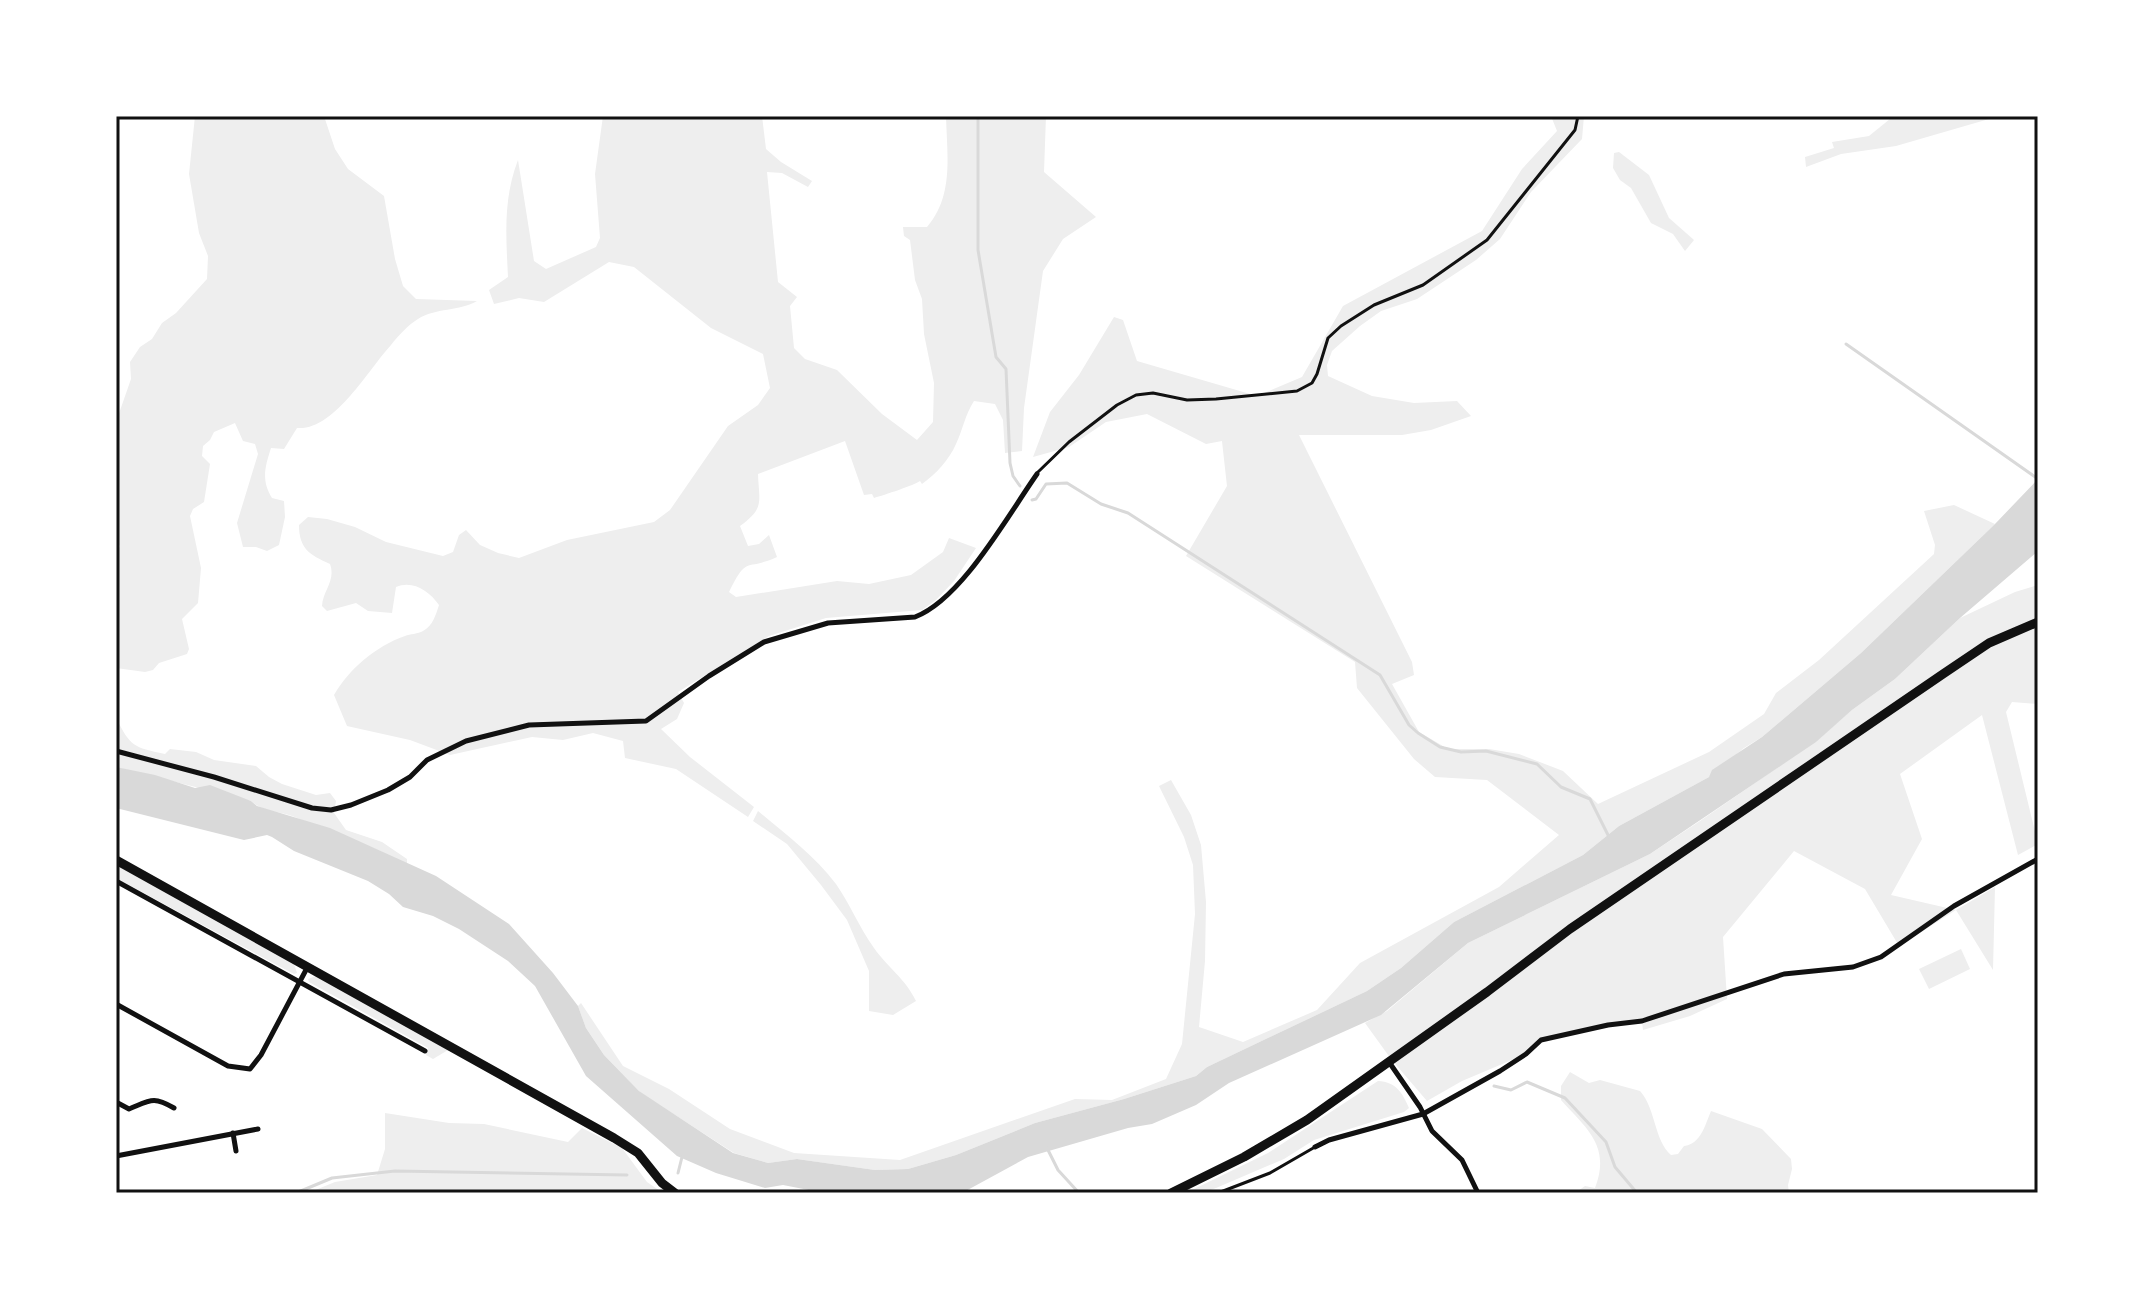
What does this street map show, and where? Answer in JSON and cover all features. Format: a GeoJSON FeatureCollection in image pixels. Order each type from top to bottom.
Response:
{"type":"FeatureCollection","features":[{"type":"Feature","properties":{"kind":"main road"},"geometry":{"type":"LineString","coordinates":[[1171,1193],[1272,1141],[1389,1062],[1570,929],[1943,674],[1989,643],[2038,622]]}},
{"type":"Feature","properties":{"kind":"main road"},"geometry":{"type":"LineString","coordinates":[[116,860],[614,1138],[645,1161],[675,1193]]}},
{"type":"Feature","properties":{"kind":"street"},"geometry":{"type":"LineString","coordinates":[[116,751],[214,777],[312,808],[331,810],[388,790],[410,777],[427,760],[466,741],[529,725],[646,721],[764,642],[828,623],[915,617],[940,602],[962,579],[1037,474]]}},
{"type":"Feature","properties":{"kind":"street"},"geometry":{"type":"LineString","coordinates":[[1315,1147],[1329,1140],[1423,1114],[1500,1071],[1541,1040],[1642,1021],[1784,974],[1853,967],[1881,957],[1954,906],[2038,859]]}},
{"type":"Feature","properties":{"kind":"street"},"geometry":{"type":"LineString","coordinates":[[116,881],[425,1051]]}},
{"type":"Feature","properties":{"kind":"street"},"geometry":{"type":"LineString","coordinates":[[116,1004],[228,1066],[250,1069],[261,1055],[307,966]]}},
{"type":"Feature","properties":{"kind":"street"},"geometry":{"type":"LineString","coordinates":[[1389,1062],[1432,1131],[1462,1160],[1478,1193]]}},
{"type":"Feature","properties":{"kind":"street"},"geometry":{"type":"LineString","coordinates":[[129,1109],[151,1099],[158,1099],[174,1108]]}},
{"type":"Feature","properties":{"kind":"street"},"geometry":{"type":"LineString","coordinates":[[116,1102],[129,1109]]}},
{"type":"Feature","properties":{"kind":"street"},"geometry":{"type":"LineString","coordinates":[[129,1109],[130,1120]]}},
{"type":"Feature","properties":{"kind":"street"},"geometry":{"type":"LineString","coordinates":[[116,1156],[258,1129]]}},
{"type":"Feature","properties":{"kind":"street"},"geometry":{"type":"LineString","coordinates":[[233,1133],[236,1151]]}},
{"type":"Feature","properties":{"kind":"lane"},"geometry":{"type":"LineString","coordinates":[[1037,474],[1081,433],[1117,405],[1136,395],[1153,393],[1187,400],[1216,399],[1297,391],[1312,383],[1328,338],[1341,326],[1374,305],[1423,285],[1487,240],[1575,130],[1578,116]]}},
{"type":"Feature","properties":{"kind":"lane"},"geometry":{"type":"LineString","coordinates":[[1218,1193],[1270,1173],[1315,1147]]}},
{"type":"Feature","properties":{"kind":"shaded area"},"geometry":{"type":"Polygon","coordinates":[[[195,116],[324,116],[335,149],[348,169],[384,196],[403,286],[416,299],[477,301],[414,321],[337,410],[311,426],[297,428],[284,449],[271,448],[266,467],[266,485],[272,498],[284,501],[285,517],[279,545],[267,551],[243,547],[237,523],[258,454],[255,444],[243,441],[235,423],[214,432],[203,446],[202,456],[210,464],[204,502],[193,509],[190,516],[201,568],[198,603],[182,619],[189,649],[187,654],[159,663],[153,670],[145,672],[116,668],[116,555],[120,546],[116,542],[116,422],[131,379],[130,362],[140,347],[152,339],[162,323],[176,313],[207,279],[208,256],[199,233],[189,174],[195,116]]]}},
{"type":"Feature","properties":{"kind":"shaded area"},"geometry":{"type":"Polygon","coordinates":[[[603,116],[762,116],[766,149],[812,181],[808,187],[782,173],[767,172],[778,282],[797,297],[790,306],[794,348],[805,359],[837,370],[882,414],[917,440],[933,422],[934,383],[924,334],[922,299],[915,280],[910,240],[904,236],[903,227],[927,227],[942,202],[948,160],[946,116],[1046,116],[1044,172],[1096,217],[1063,239],[1043,271],[1024,408],[1022,451],[1005,453],[1003,420],[995,404],[974,401],[950,456],[922,484],[920,481],[874,498],[872,494],[864,495],[845,441],[758,474],[759,504],[754,514],[740,526],[748,546],[759,544],[769,535],[777,557],[744,568],[729,592],[736,597],[837,581],[869,584],[911,575],[943,552],[949,538],[976,548],[954,581],[922,610],[826,618],[769,636],[678,692],[684,703],[677,719],[661,729],[690,757],[754,807],[748,817],[676,769],[625,758],[623,741],[593,733],[563,740],[532,737],[450,755],[410,740],[347,726],[334,695],[340,685],[374,652],[394,640],[426,629],[434,620],[439,605],[420,588],[402,585],[396,587],[392,613],[368,611],[356,603],[327,611],[322,606],[330,581],[330,564],[307,550],[301,540],[299,525],[308,517],[327,519],[355,527],[386,542],[443,556],[453,552],[459,535],[466,530],[480,545],[519,558],[567,540],[654,522],[670,510],[728,426],[758,405],[770,388],[763,354],[711,328],[634,267],[609,262],[544,302],[519,298],[494,304],[489,290],[508,277],[508,203],[518,160],[534,261],[546,269],[596,247],[600,238],[595,174],[603,116]]]}},
{"type":"Feature","properties":{"kind":"shaded area"},"geometry":{"type":"Polygon","coordinates":[[[1551,116],[1584,116],[1582,139],[1531,192],[1500,239],[1476,260],[1417,299],[1381,311],[1360,326],[1332,351],[1327,365],[1328,376],[1372,396],[1414,403],[1457,401],[1471,416],[1431,430],[1402,435],[1299,435],[1412,662],[1414,675],[1392,684],[1419,732],[1448,749],[1489,749],[1519,754],[1563,771],[1598,804],[1709,752],[1764,714],[1776,693],[1819,660],[1934,554],[1935,545],[1924,511],[1954,505],[1995,524],[1861,653],[1762,737],[1709,777],[1619,826],[1583,855],[1454,922],[1401,968],[1367,991],[1207,1067],[1196,1076],[1035,1123],[956,1155],[908,1169],[875,1170],[797,1159],[768,1163],[734,1153],[641,1093],[604,1055],[586,1028],[578,1006],[581,1003],[623,1066],[669,1089],[730,1129],[794,1153],[900,1160],[1075,1099],[1112,1100],[1166,1079],[1182,1044],[1195,914],[1193,865],[1184,837],[1159,786],[1171,780],[1191,815],[1201,845],[1206,902],[1199,1027],[1243,1042],[1317,1010],[1360,963],[1499,887],[1559,835],[1487,780],[1435,777],[1414,759],[1357,688],[1355,662],[1186,556],[1227,486],[1222,441],[1206,444],[1147,414],[1106,422],[1069,447],[1033,457],[1050,412],[1079,375],[1114,317],[1123,320],[1137,361],[1257,396],[1302,377],[1343,306],[1482,231],[1522,169],[1557,131],[1551,116]]]}},
{"type":"Feature","properties":{"kind":"shaded area"},"geometry":{"type":"Polygon","coordinates":[[[1901,116],[2016,116],[1989,119],[1896,146],[1841,154],[1806,167],[1805,157],[1834,148],[1832,142],[1869,136],[1890,119],[1901,116]]]}},
{"type":"Feature","properties":{"kind":"shaded area"},"geometry":{"type":"Polygon","coordinates":[[[1619,152],[1649,175],[1669,218],[1694,240],[1685,251],[1673,234],[1651,223],[1631,188],[1620,180],[1613,168],[1614,153],[1619,152]]]}},
{"type":"Feature","properties":{"kind":"shaded area"},"geometry":{"type":"Polygon","coordinates":[[[2038,479],[2038,551],[1895,679],[1852,710],[1816,742],[1650,854],[1468,943],[1381,1015],[1229,1083],[1196,1105],[1152,1124],[1028,1157],[962,1193],[824,1193],[783,1185],[765,1188],[716,1173],[677,1156],[586,1076],[535,986],[508,961],[459,929],[433,916],[403,907],[368,881],[294,851],[267,835],[244,840],[116,808],[116,767],[195,788],[210,785],[257,806],[330,828],[436,876],[509,924],[578,1006],[586,1028],[604,1055],[639,1091],[733,1153],[768,1163],[797,1159],[875,1170],[908,1169],[956,1155],[1035,1123],[1196,1076],[1207,1067],[1367,991],[1401,968],[1454,922],[1583,855],[1619,826],[1709,777],[1712,770],[1762,737],[1861,653],[2038,479]]]}},
{"type":"Feature","properties":{"kind":"shaded area"},"geometry":{"type":"Polygon","coordinates":[[[2038,585],[2038,704],[2012,702],[2006,712],[2038,844],[2018,855],[1982,715],[1900,774],[1922,839],[1891,895],[1956,910],[1899,946],[1865,889],[1794,851],[1723,937],[1727,999],[1690,1016],[1643,1030],[1642,1021],[1541,1040],[1526,1054],[1462,1081],[1427,1101],[1365,1023],[1387,1011],[1468,943],[1650,854],[1700,821],[1816,741],[1895,679],[1960,618],[2015,592],[2038,585]]]}},
{"type":"Feature","properties":{"kind":"shaded area"},"geometry":{"type":"Polygon","coordinates":[[[116,718],[125,735],[146,750],[165,754],[170,749],[196,752],[214,760],[256,766],[282,784],[316,795],[330,793],[336,801],[334,813],[346,830],[382,842],[407,859],[407,865],[365,844],[251,801],[116,767],[116,718]]]}},
{"type":"Feature","properties":{"kind":"shaded area"},"geometry":{"type":"Polygon","coordinates":[[[758,811],[828,874],[874,948],[916,1001],[893,1015],[869,1011],[869,971],[847,920],[787,844],[753,821],[758,811]]]}},
{"type":"Feature","properties":{"kind":"shaded area"},"geometry":{"type":"Polygon","coordinates":[[[116,865],[294,964],[297,973],[116,878],[116,865]]]}},
{"type":"Feature","properties":{"kind":"shaded area"},"geometry":{"type":"Polygon","coordinates":[[[1995,887],[1993,970],[1956,910],[1995,887]]]}},
{"type":"Feature","properties":{"kind":"shaded area"},"geometry":{"type":"Polygon","coordinates":[[[1961,949],[1970,969],[1929,989],[1919,969],[1961,949]]]}},
{"type":"Feature","properties":{"kind":"shaded area"},"geometry":{"type":"Polygon","coordinates":[[[316,976],[448,1050],[433,1059],[426,1055],[428,1048],[309,982],[308,979],[316,976]]]}},
{"type":"Feature","properties":{"kind":"shaded area"},"geometry":{"type":"Polygon","coordinates":[[[1570,1072],[1589,1083],[1600,1080],[1640,1091],[1649,1106],[1661,1141],[1671,1155],[1678,1154],[1684,1146],[1695,1142],[1711,1111],[1762,1129],[1791,1159],[1789,1193],[1575,1193],[1585,1186],[1595,1188],[1600,1161],[1594,1139],[1561,1100],[1561,1086],[1570,1072]]]}},
{"type":"Feature","properties":{"kind":"shaded area"},"geometry":{"type":"Polygon","coordinates":[[[1378,1081],[1398,1089],[1409,1108],[1314,1140],[1284,1159],[1216,1188],[1201,1193],[1186,1193],[1268,1153],[1378,1081]]]}},
{"type":"Feature","properties":{"kind":"shaded area"},"geometry":{"type":"Polygon","coordinates":[[[385,1113],[449,1123],[484,1124],[568,1142],[582,1128],[622,1148],[647,1182],[663,1193],[308,1193],[335,1182],[377,1175],[385,1149],[385,1113]]]}},
{"type":"Feature","properties":{"kind":"waterway"},"geometry":{"type":"LineString","coordinates":[[978,116],[978,250],[996,357],[1006,369],[1010,463],[1013,476],[1020,486]]}},
{"type":"Feature","properties":{"kind":"waterway"},"geometry":{"type":"LineString","coordinates":[[1846,344],[2038,479]]}},
{"type":"Feature","properties":{"kind":"waterway"},"geometry":{"type":"LineString","coordinates":[[1032,500],[1046,484],[1067,483],[1101,504],[1128,513],[1380,675],[1409,725],[1440,747],[1461,752],[1486,751],[1537,764],[1561,787],[1590,799],[1609,837]]}},
{"type":"Feature","properties":{"kind":"waterway"},"geometry":{"type":"LineString","coordinates":[[1494,1086],[1511,1090],[1527,1082],[1565,1098],[1606,1142],[1615,1167],[1637,1193]]}},
{"type":"Feature","properties":{"kind":"waterway"},"geometry":{"type":"LineString","coordinates":[[1047,1148],[1058,1170],[1079,1193]]}},
{"type":"Feature","properties":{"kind":"waterway"},"geometry":{"type":"LineString","coordinates":[[678,1173],[682,1157]]}},
{"type":"Feature","properties":{"kind":"waterway"},"geometry":{"type":"LineString","coordinates":[[296,1193],[332,1178],[395,1171],[627,1175]]}}]}
